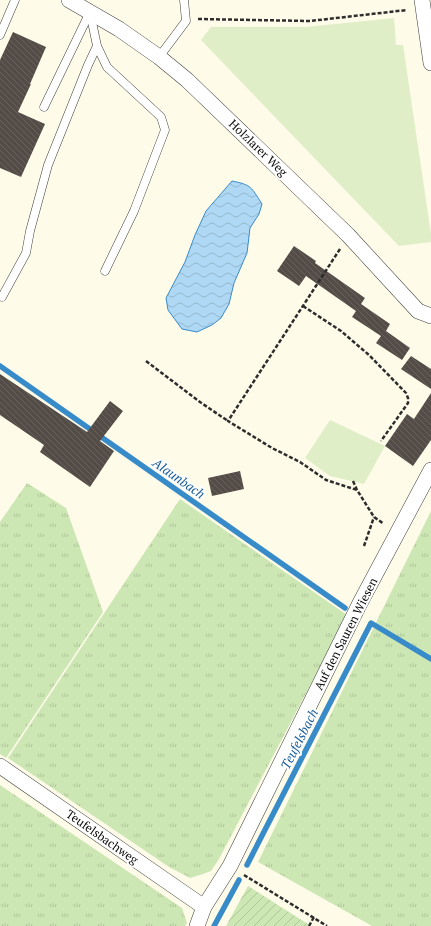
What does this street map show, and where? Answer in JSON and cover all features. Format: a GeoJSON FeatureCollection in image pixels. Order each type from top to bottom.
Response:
{"type":"FeatureCollection","features":[{"type":"Feature","properties":{"kind":"street","name":"Holzlarer Weg"},"geometry":{"type":"LineString","coordinates":[[69,0],[118,29],[159,57],[187,80],[348,235],[418,311],[431,316]]}},
{"type":"Feature","properties":{"kind":"street"},"geometry":{"type":"LineString","coordinates":[[423,4],[431,63]]}},
{"type":"Feature","properties":{"kind":"street","name":"Auf den Sauren Wiesen"},"geometry":{"type":"LineString","coordinates":[[197,926],[204,907],[230,866],[360,603],[431,470]]}},
{"type":"Feature","properties":{"kind":"street","name":"Teufelsbachweg"},"geometry":{"type":"LineString","coordinates":[[0,766],[204,907]]}},
{"type":"Feature","properties":{"kind":"lane"},"geometry":{"type":"LineString","coordinates":[[0,35],[15,0]]}},
{"type":"Feature","properties":{"kind":"lane"},"geometry":{"type":"LineString","coordinates":[[159,57],[186,21],[184,0]]}},
{"type":"Feature","properties":{"kind":"lane"},"geometry":{"type":"LineString","coordinates":[[90,12],[97,46],[107,67],[161,117],[164,130],[134,211],[105,271]]}},
{"type":"Feature","properties":{"kind":"lane"},"geometry":{"type":"LineString","coordinates":[[44,107],[90,12]]}},
{"type":"Feature","properties":{"kind":"lane"},"geometry":{"type":"LineString","coordinates":[[2,297],[26,253],[30,231],[48,165],[97,46]]}},
{"type":"Feature","properties":{"kind":"path"},"geometry":{"type":"LineString","coordinates":[[186,21],[199,18],[310,21],[423,4]]}},
{"type":"Feature","properties":{"kind":"path"},"geometry":{"type":"LineString","coordinates":[[228,421],[337,255]]}},
{"type":"Feature","properties":{"kind":"path"},"geometry":{"type":"LineString","coordinates":[[303,306],[341,331],[369,355],[406,393],[408,403],[381,441]]}},
{"type":"Feature","properties":{"kind":"path"},"geometry":{"type":"LineString","coordinates":[[146,361],[200,402],[272,448],[300,462],[326,480],[357,490]]}},
{"type":"Feature","properties":{"kind":"path"},"geometry":{"type":"LineString","coordinates":[[354,482],[357,490],[374,517],[381,521]]}},
{"type":"Feature","properties":{"kind":"path"},"geometry":{"type":"LineString","coordinates":[[364,546],[374,517]]}},
{"type":"Feature","properties":{"kind":"path"},"geometry":{"type":"LineString","coordinates":[[230,866],[327,926]]}},
{"type":"Feature","properties":{"kind":"path"},"geometry":{"type":"LineString","coordinates":[[309,926],[314,917]]}},
{"type":"Feature","properties":{"kind":"green space"},"geometry":{"type":"Polygon","coordinates":[[[394,18],[396,45],[403,45],[431,234],[431,242],[399,246],[201,40],[211,27],[306,27],[394,18]]]}},
{"type":"Feature","properties":{"kind":"green space"},"geometry":{"type":"Polygon","coordinates":[[[330,420],[385,446],[364,484],[330,476],[305,458],[330,420]]]}},
{"type":"Feature","properties":{"kind":"green space"},"geometry":{"type":"Polygon","coordinates":[[[27,483],[66,508],[103,612],[6,758],[0,754],[0,522],[27,483]]]}},
{"type":"Feature","properties":{"kind":"green space"},"geometry":{"type":"Polygon","coordinates":[[[180,499],[347,615],[219,859],[211,871],[190,878],[169,867],[8,758],[180,499]]]}},
{"type":"Feature","properties":{"kind":"green space"},"geometry":{"type":"Polygon","coordinates":[[[431,511],[431,926],[372,926],[258,862],[431,511]]]}},
{"type":"Feature","properties":{"kind":"green space"},"geometry":{"type":"Polygon","coordinates":[[[0,785],[182,908],[187,923],[185,926],[0,926],[0,785]]]}},
{"type":"Feature","properties":{"kind":"green space"},"geometry":{"type":"Polygon","coordinates":[[[248,886],[311,926],[226,926],[248,886]]]}},
{"type":"Feature","properties":{"kind":"water"},"geometry":{"type":"Polygon","coordinates":[[[232,181],[244,184],[250,188],[262,204],[259,214],[250,228],[247,253],[234,283],[229,304],[221,318],[212,325],[197,332],[182,329],[168,310],[166,298],[185,262],[206,211],[232,181]]]}},
{"type":"Feature","properties":{"kind":"building"},"geometry":{"type":"Polygon","coordinates":[[[13,32],[46,47],[18,112],[45,124],[21,177],[0,168],[0,60],[13,32]]]}},
{"type":"Feature","properties":{"kind":"building"},"geometry":{"type":"Polygon","coordinates":[[[294,246],[316,261],[315,263],[365,298],[361,304],[390,324],[386,331],[410,348],[402,360],[376,343],[381,336],[352,317],[356,311],[306,276],[299,286],[277,271],[294,246]]]}},
{"type":"Feature","properties":{"kind":"building"},"geometry":{"type":"Polygon","coordinates":[[[411,356],[431,369],[431,389],[401,369],[411,356]]]}},
{"type":"Feature","properties":{"kind":"building"},"geometry":{"type":"Polygon","coordinates":[[[0,374],[87,432],[110,401],[123,411],[100,441],[114,451],[90,487],[40,452],[44,445],[0,415],[0,374]]]}},
{"type":"Feature","properties":{"kind":"building"},"geometry":{"type":"Polygon","coordinates":[[[431,393],[431,440],[413,466],[385,446],[407,414],[414,419],[431,393]]]}},
{"type":"Feature","properties":{"kind":"building"},"geometry":{"type":"Polygon","coordinates":[[[240,471],[244,489],[212,496],[208,478],[240,471]]]}},
{"type":"Feature","properties":{"kind":"waterway","name":"Alaunbach"},"geometry":{"type":"LineString","coordinates":[[0,366],[345,608]]}},
{"type":"Feature","properties":{"kind":"waterway","name":"Teufelsbach"},"geometry":{"type":"LineString","coordinates":[[247,865],[371,623],[431,659]]}},
{"type":"Feature","properties":{"kind":"waterway","name":"Teufelsbach"},"geometry":{"type":"LineString","coordinates":[[214,926],[239,880]]}}]}
